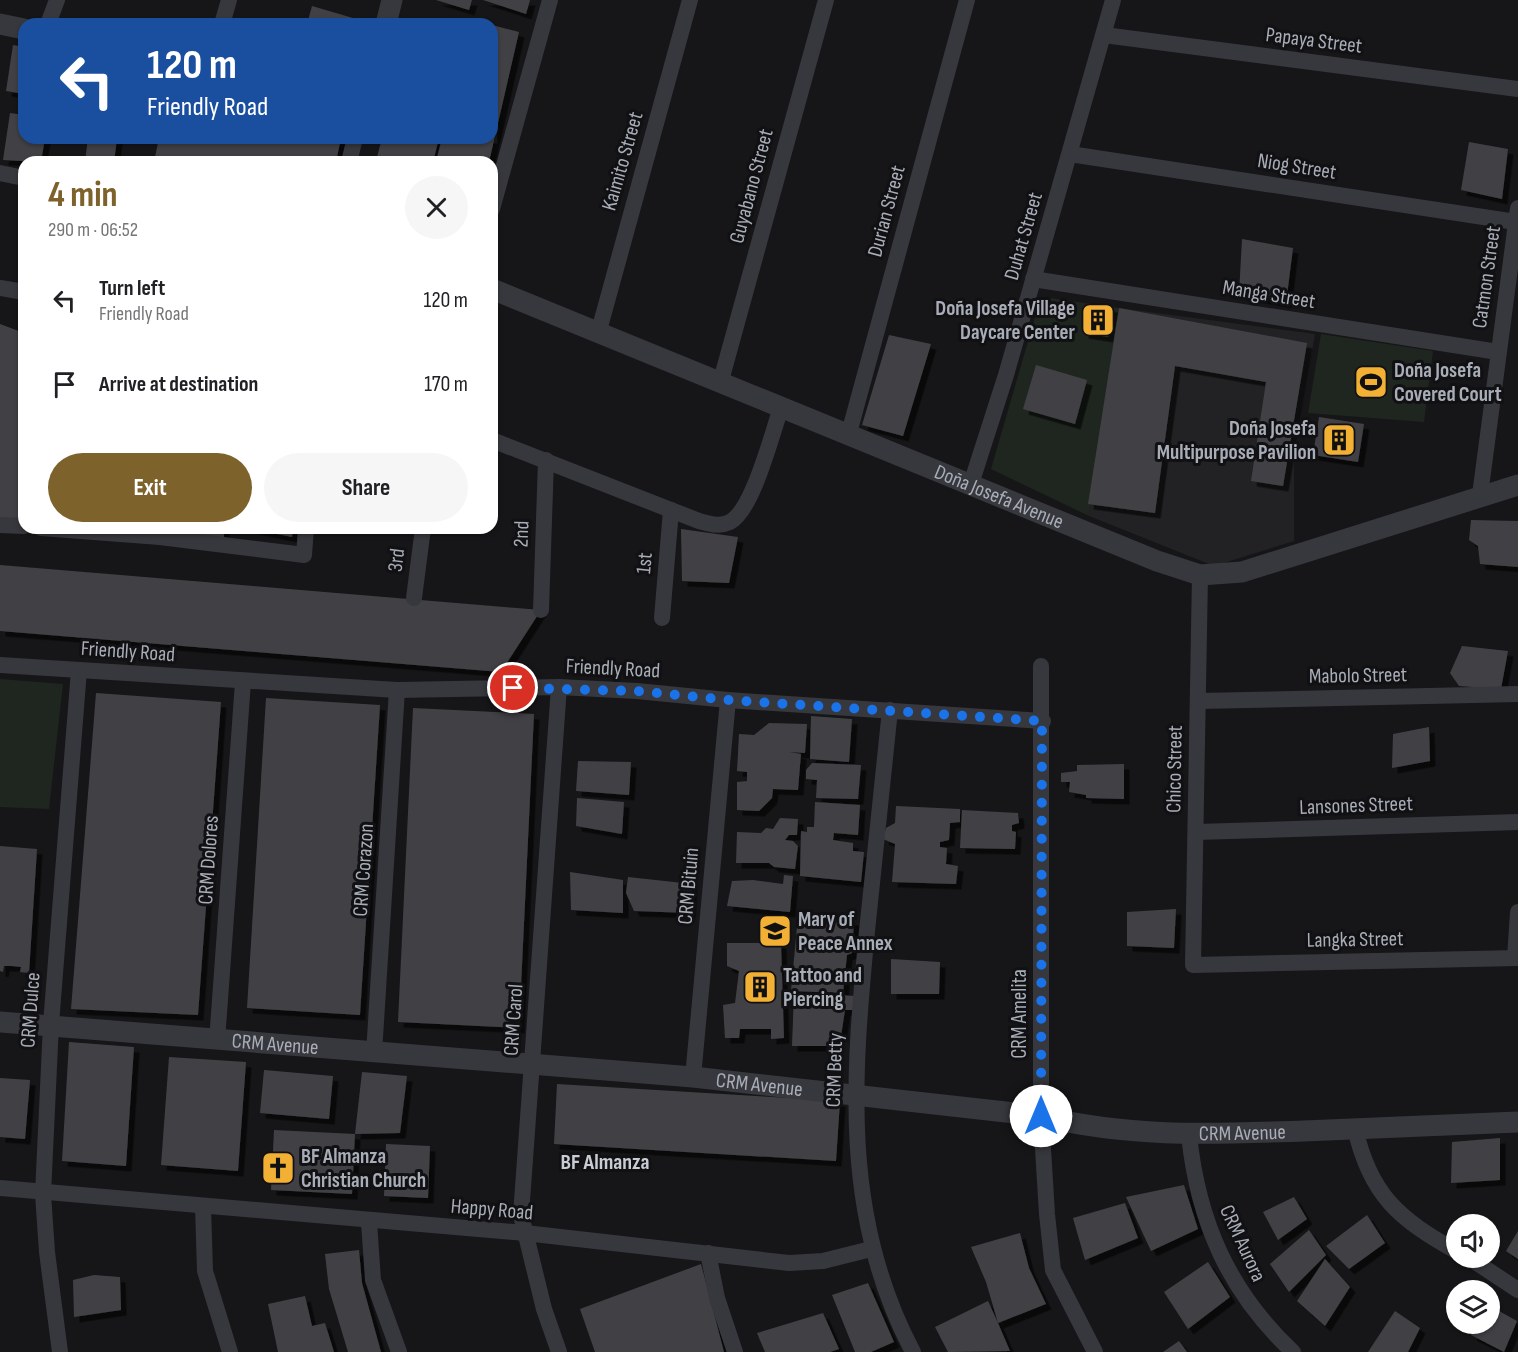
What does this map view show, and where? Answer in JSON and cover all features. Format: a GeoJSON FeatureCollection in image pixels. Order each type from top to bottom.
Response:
{"type":"FeatureCollection","features":[{"type":"Feature","properties":{"kind":"street"},"geometry":{"type":"LineString","coordinates":[[50,18],[57,0]]}},
{"type":"Feature","properties":{"kind":"street"},"geometry":{"type":"LineString","coordinates":[[224,18],[229,0]]}},
{"type":"Feature","properties":{"kind":"street"},"geometry":{"type":"LineString","coordinates":[[388,18],[392,0]]}},
{"type":"Feature","properties":{"kind":"street"},"geometry":{"type":"LineString","coordinates":[[498,187],[550,0]]}},
{"type":"Feature","properties":{"kind":"street","name":"Kaimito Street"},"geometry":{"type":"LineString","coordinates":[[598,334],[690,0]]}},
{"type":"Feature","properties":{"kind":"street","name":"Guyabano Street"},"geometry":{"type":"LineString","coordinates":[[720,384],[826,0]]}},
{"type":"Feature","properties":{"kind":"street","name":"Durian Street"},"geometry":{"type":"LineString","coordinates":[[849,433],[967,0]]}},
{"type":"Feature","properties":{"kind":"street","name":"Duhat Street"},"geometry":{"type":"LineString","coordinates":[[971,484],[1006,375],[1113,0]]}},
{"type":"Feature","properties":{"kind":"street"},"geometry":{"type":"LineString","coordinates":[[0,24],[18,28]]}},
{"type":"Feature","properties":{"kind":"street","name":"Papaya Street"},"geometry":{"type":"LineString","coordinates":[[1104,35],[1518,88]]}},
{"type":"Feature","properties":{"kind":"street","name":"Niog Street"},"geometry":{"type":"LineString","coordinates":[[1070,154],[1517,215]]}},
{"type":"Feature","properties":{"kind":"street"},"geometry":{"type":"LineString","coordinates":[[0,173],[18,177]]}},
{"type":"Feature","properties":{"kind":"street","name":"Catmon Street"},"geometry":{"type":"LineString","coordinates":[[1480,495],[1517,215]]}},
{"type":"Feature","properties":{"kind":"street","name":"Manga Street"},"geometry":{"type":"LineString","coordinates":[[1033,279],[1498,352]]}},
{"type":"Feature","properties":{"kind":"street"},"geometry":{"type":"LineString","coordinates":[[0,288],[18,291]]}},
{"type":"Feature","properties":{"kind":"street","name":"Doña Josefa Avenue"},"geometry":{"type":"LineString","coordinates":[[498,292],[720,384],[849,433],[1157,561],[1200,575],[1242,572],[1480,495],[1518,485]]}},
{"type":"Feature","properties":{"kind":"street"},"geometry":{"type":"LineString","coordinates":[[498,442],[718,526],[733,521],[747,504],[781,408]]}},
{"type":"Feature","properties":{"kind":"street","name":"2nd"},"geometry":{"type":"LineString","coordinates":[[541,610],[546,460]]}},
{"type":"Feature","properties":{"kind":"street","name":"1st"},"geometry":{"type":"LineString","coordinates":[[662,618],[671,510]]}},
{"type":"Feature","properties":{"kind":"street"},"geometry":{"type":"LineString","coordinates":[[0,525],[18,526]]}},
{"type":"Feature","properties":{"kind":"street"},"geometry":{"type":"LineString","coordinates":[[120,534],[304,555],[306,534]]}},
{"type":"Feature","properties":{"kind":"street","name":"3rd"},"geometry":{"type":"LineString","coordinates":[[414,598],[422,534]]}},
{"type":"Feature","properties":{"kind":"street","name":"Chico Street"},"geometry":{"type":"LineString","coordinates":[[1193,965],[1200,575]]}},
{"type":"Feature","properties":{"kind":"street","name":"Friendly Road"},"geometry":{"type":"LineString","coordinates":[[0,665],[398,690],[559,687],[1042,721]]}},
{"type":"Feature","properties":{"kind":"street","name":"CRM Amelita"},"geometry":{"type":"LineString","coordinates":[[1041,666],[1041,1116],[1053,1270],[1095,1352]]}},
{"type":"Feature","properties":{"kind":"street","name":"CRM Dulce"},"geometry":{"type":"LineString","coordinates":[[60,1352],[42,1194],[51,1024],[79,670]]}},
{"type":"Feature","properties":{"kind":"street","name":"CRM Dolores"},"geometry":{"type":"LineString","coordinates":[[218,1041],[243,682]]}},
{"type":"Feature","properties":{"kind":"street","name":"CRM Carol"},"geometry":{"type":"LineString","coordinates":[[559,687],[521,1215],[544,1309],[559,1352]]}},
{"type":"Feature","properties":{"kind":"street","name":"CRM Corazon"},"geometry":{"type":"LineString","coordinates":[[374,1053],[398,690]]}},
{"type":"Feature","properties":{"kind":"street","name":"Mabolo Street"},"geometry":{"type":"LineString","coordinates":[[1198,701],[1518,694]]}},
{"type":"Feature","properties":{"kind":"street","name":"CRM Bituin"},"geometry":{"type":"LineString","coordinates":[[693,1077],[728,700]]}},
{"type":"Feature","properties":{"kind":"street","name":"CRM Betty"},"geometry":{"type":"LineString","coordinates":[[890,710],[856,1043],[857,1154],[872,1249],[913,1352]]}},
{"type":"Feature","properties":{"kind":"street","name":"Lansones Street"},"geometry":{"type":"LineString","coordinates":[[1196,832],[1518,822]]}},
{"type":"Feature","properties":{"kind":"street"},"geometry":{"type":"LineString","coordinates":[[1517,958],[1518,912]]}},
{"type":"Feature","properties":{"kind":"street","name":"Langka Street"},"geometry":{"type":"LineString","coordinates":[[1193,965],[1517,958]]}},
{"type":"Feature","properties":{"kind":"street","name":"CRM Avenue"},"geometry":{"type":"LineString","coordinates":[[0,1022],[51,1024],[218,1041],[693,1077],[1041,1116],[1087,1127],[1189,1135],[1518,1122]]}},
{"type":"Feature","properties":{"kind":"street"},"geometry":{"type":"LineString","coordinates":[[1355,1128],[1360,1151],[1376,1184],[1392,1208],[1446,1245]]}},
{"type":"Feature","properties":{"kind":"street","name":"CRM Aurora"},"geometry":{"type":"LineString","coordinates":[[1189,1135],[1195,1182],[1205,1218],[1226,1265],[1245,1300],[1269,1330],[1293,1352]]}},
{"type":"Feature","properties":{"kind":"street","name":"Happy Road"},"geometry":{"type":"LineString","coordinates":[[0,1188],[42,1194],[525,1233],[789,1263],[823,1261],[872,1249]]}},
{"type":"Feature","properties":{"kind":"street"},"geometry":{"type":"LineString","coordinates":[[203,1207],[206,1271],[230,1352]]}},
{"type":"Feature","properties":{"kind":"street"},"geometry":{"type":"LineString","coordinates":[[369,1222],[373,1280],[399,1352]]}},
{"type":"Feature","properties":{"kind":"street"},"geometry":{"type":"LineString","coordinates":[[708,1253],[717,1298],[735,1352]]}},
{"type":"Feature","properties":{"kind":"street"},"geometry":{"type":"LineString","coordinates":[[1485,1268],[1518,1290]]}},
{"type":"Feature","properties":{"kind":"shaded area"},"geometry":{"type":"Polygon","coordinates":[[[1050,298],[1119,308],[1089,516],[991,469],[1040,300],[1050,298]]]}},
{"type":"Feature","properties":{"kind":"shaded area"},"geometry":{"type":"Polygon","coordinates":[[[1119,308],[1315,334],[1294,461],[1294,541],[1214,566],[1089,516],[1119,308]]]}},
{"type":"Feature","properties":{"kind":"shaded area","name":"Doña Josefa Covered Court"},"geometry":{"type":"Polygon","coordinates":[[[1321,334],[1433,351],[1424,422],[1308,413],[1321,334]]]}},
{"type":"Feature","properties":{"kind":"shaded area"},"geometry":{"type":"Polygon","coordinates":[[[0,679],[63,684],[49,809],[0,807],[0,679]]]}},
{"type":"Feature","properties":{"kind":"building"},"geometry":{"type":"Polygon","coordinates":[[[436,0],[472,0],[469,10],[436,0]]]}},
{"type":"Feature","properties":{"kind":"building"},"geometry":{"type":"Polygon","coordinates":[[[483,0],[530,0],[526,14],[483,0]]]}},
{"type":"Feature","properties":{"kind":"building"},"geometry":{"type":"Polygon","coordinates":[[[312,6],[353,18],[309,18],[312,6]]]}},
{"type":"Feature","properties":{"kind":"building"},"geometry":{"type":"Polygon","coordinates":[[[498,27],[519,32],[498,123],[498,27]]]}},
{"type":"Feature","properties":{"kind":"building"},"geometry":{"type":"Polygon","coordinates":[[[13,45],[18,46],[18,93],[6,91],[13,45]]]}},
{"type":"Feature","properties":{"kind":"building"},"geometry":{"type":"Polygon","coordinates":[[[10,113],[18,114],[18,144],[44,144],[42,156],[18,156],[18,161],[3,160],[10,113]]]}},
{"type":"Feature","properties":{"kind":"building"},"geometry":{"type":"Polygon","coordinates":[[[1469,142],[1508,149],[1502,199],[1461,190],[1469,142]]]}},
{"type":"Feature","properties":{"kind":"building"},"geometry":{"type":"Polygon","coordinates":[[[87,144],[116,144],[115,156],[86,156],[87,144]]]}},
{"type":"Feature","properties":{"kind":"building"},"geometry":{"type":"Polygon","coordinates":[[[158,144],[340,144],[337,156],[155,156],[158,144]]]}},
{"type":"Feature","properties":{"kind":"building"},"geometry":{"type":"Polygon","coordinates":[[[380,144],[438,144],[434,156],[377,156],[380,144]]]}},
{"type":"Feature","properties":{"kind":"building"},"geometry":{"type":"Polygon","coordinates":[[[440,144],[493,144],[490,156],[438,156],[440,144]]]}},
{"type":"Feature","properties":{"kind":"building"},"geometry":{"type":"Polygon","coordinates":[[[1242,239],[1293,248],[1286,303],[1239,294],[1242,239]]]}},
{"type":"Feature","properties":{"kind":"building","name":"Doña Josefa Village Daycare Center"},"geometry":{"type":"Polygon","coordinates":[[[1088,304],[1113,307],[1108,337],[1083,333],[1088,304]]]}},
{"type":"Feature","properties":{"kind":"building"},"geometry":{"type":"Polygon","coordinates":[[[1119,308],[1307,343],[1283,486],[1251,481],[1266,382],[1175,366],[1155,513],[1088,504],[1119,308]]]}},
{"type":"Feature","properties":{"kind":"building"},"geometry":{"type":"Polygon","coordinates":[[[0,324],[18,331],[18,522],[0,518],[0,324]]]}},
{"type":"Feature","properties":{"kind":"building"},"geometry":{"type":"Polygon","coordinates":[[[889,335],[931,344],[903,436],[862,425],[889,335]]]}},
{"type":"Feature","properties":{"kind":"building"},"geometry":{"type":"Polygon","coordinates":[[[1036,365],[1087,380],[1075,424],[1023,409],[1036,365]]]}},
{"type":"Feature","properties":{"kind":"building","name":"Doña Josefa Multipurpose Pavilion"},"geometry":{"type":"Polygon","coordinates":[[[1319,417],[1364,424],[1358,462],[1313,455],[1319,417]]]}},
{"type":"Feature","properties":{"kind":"building"},"geometry":{"type":"Polygon","coordinates":[[[1471,520],[1518,521],[1518,567],[1480,564],[1478,546],[1469,540],[1471,520]]]}},
{"type":"Feature","properties":{"kind":"building"},"geometry":{"type":"Polygon","coordinates":[[[681,529],[738,537],[729,583],[682,581],[681,529]]]}},
{"type":"Feature","properties":{"kind":"building"},"geometry":{"type":"Polygon","coordinates":[[[187,534],[224,534],[224,539],[187,536],[187,534]]]}},
{"type":"Feature","properties":{"kind":"building"},"geometry":{"type":"Polygon","coordinates":[[[0,565],[541,610],[501,672],[0,631],[0,565]]]}},
{"type":"Feature","properties":{"kind":"building"},"geometry":{"type":"Polygon","coordinates":[[[1462,646],[1508,651],[1501,689],[1459,686],[1450,673],[1462,646]]]}},
{"type":"Feature","properties":{"kind":"building"},"geometry":{"type":"Polygon","coordinates":[[[96,693],[221,702],[198,1015],[71,1009],[96,693]]]}},
{"type":"Feature","properties":{"kind":"building"},"geometry":{"type":"Polygon","coordinates":[[[266,698],[380,705],[360,1015],[247,1008],[266,698]]]}},
{"type":"Feature","properties":{"kind":"building"},"geometry":{"type":"Polygon","coordinates":[[[413,708],[534,714],[519,1028],[398,1022],[413,708]]]}},
{"type":"Feature","properties":{"kind":"building"},"geometry":{"type":"Polygon","coordinates":[[[811,716],[852,719],[849,762],[810,759],[811,716]]]}},
{"type":"Feature","properties":{"kind":"building"},"geometry":{"type":"Polygon","coordinates":[[[769,723],[807,724],[805,753],[789,752],[801,754],[798,790],[773,789],[772,798],[759,811],[737,810],[737,782],[747,781],[747,772],[737,771],[739,734],[754,735],[769,723]]]}},
{"type":"Feature","properties":{"kind":"building"},"geometry":{"type":"Polygon","coordinates":[[[1429,727],[1430,761],[1392,768],[1393,734],[1429,727]]]}},
{"type":"Feature","properties":{"kind":"building"},"geometry":{"type":"Polygon","coordinates":[[[578,761],[631,762],[629,795],[576,791],[578,761]]]}},
{"type":"Feature","properties":{"kind":"building"},"geometry":{"type":"Polygon","coordinates":[[[812,763],[861,765],[858,799],[816,798],[817,780],[806,779],[806,770],[812,763]]]}},
{"type":"Feature","properties":{"kind":"building"},"geometry":{"type":"Polygon","coordinates":[[[1124,764],[1124,799],[1086,798],[1086,795],[1069,792],[1070,782],[1061,782],[1061,773],[1077,771],[1077,765],[1124,764]]]}},
{"type":"Feature","properties":{"kind":"building"},"geometry":{"type":"Polygon","coordinates":[[[577,798],[624,802],[622,834],[576,826],[577,798]]]}},
{"type":"Feature","properties":{"kind":"building"},"geometry":{"type":"Polygon","coordinates":[[[815,802],[860,805],[858,835],[834,833],[833,840],[853,843],[853,851],[864,852],[861,882],[800,876],[801,831],[807,832],[807,827],[814,827],[815,802]]]}},
{"type":"Feature","properties":{"kind":"building"},"geometry":{"type":"Polygon","coordinates":[[[896,806],[960,809],[960,822],[950,823],[949,840],[940,842],[940,847],[947,848],[946,864],[958,866],[956,884],[892,882],[895,844],[883,839],[886,828],[895,823],[896,806]]]}},
{"type":"Feature","properties":{"kind":"building"},"geometry":{"type":"Polygon","coordinates":[[[962,810],[1018,813],[1019,823],[1012,825],[1012,831],[1016,832],[1015,849],[960,848],[962,810]]]}},
{"type":"Feature","properties":{"kind":"building"},"geometry":{"type":"Polygon","coordinates":[[[780,818],[798,819],[797,835],[789,835],[785,840],[793,841],[798,846],[795,869],[774,867],[769,863],[736,863],[737,832],[761,833],[766,828],[773,829],[780,818]]]}},
{"type":"Feature","properties":{"kind":"building"},"geometry":{"type":"Polygon","coordinates":[[[0,846],[37,849],[29,973],[20,972],[21,967],[12,966],[4,966],[3,972],[0,971],[0,846]]]}},
{"type":"Feature","properties":{"kind":"building"},"geometry":{"type":"Polygon","coordinates":[[[570,872],[623,880],[623,913],[571,910],[570,872]]]}},
{"type":"Feature","properties":{"kind":"building"},"geometry":{"type":"Polygon","coordinates":[[[784,875],[793,876],[790,912],[727,906],[732,881],[753,880],[783,884],[784,875]]]}},
{"type":"Feature","properties":{"kind":"building"},"geometry":{"type":"Polygon","coordinates":[[[628,877],[692,884],[690,913],[634,911],[626,893],[628,877]]]}},
{"type":"Feature","properties":{"kind":"building"},"geometry":{"type":"Polygon","coordinates":[[[1176,909],[1174,948],[1127,946],[1127,912],[1176,909]]]}},
{"type":"Feature","properties":{"kind":"building"},"geometry":{"type":"Polygon","coordinates":[[[798,916],[854,920],[852,953],[847,955],[843,993],[791,991],[798,916]]]}},
{"type":"Feature","properties":{"kind":"building","name":"Tattoo and Piercing"},"geometry":{"type":"Polygon","coordinates":[[[727,943],[781,943],[784,1038],[771,1039],[771,1029],[740,1029],[739,1038],[725,1038],[723,1005],[735,1003],[739,971],[727,966],[727,943]]]}},
{"type":"Feature","properties":{"kind":"building"},"geometry":{"type":"Polygon","coordinates":[[[891,959],[940,962],[939,994],[891,994],[891,959]]]}},
{"type":"Feature","properties":{"kind":"building"},"geometry":{"type":"Polygon","coordinates":[[[794,993],[856,996],[855,1010],[845,1010],[841,1036],[829,1037],[828,1046],[792,1046],[794,993]]]}},
{"type":"Feature","properties":{"kind":"building"},"geometry":{"type":"Polygon","coordinates":[[[69,1042],[134,1047],[126,1166],[62,1161],[69,1042]]]}},
{"type":"Feature","properties":{"kind":"building"},"geometry":{"type":"Polygon","coordinates":[[[169,1057],[246,1062],[238,1171],[161,1165],[169,1057]]]}},
{"type":"Feature","properties":{"kind":"building"},"geometry":{"type":"Polygon","coordinates":[[[264,1070],[333,1076],[329,1119],[260,1113],[264,1070]]]}},
{"type":"Feature","properties":{"kind":"building"},"geometry":{"type":"Polygon","coordinates":[[[362,1072],[407,1076],[400,1133],[355,1134],[362,1072]]]}},
{"type":"Feature","properties":{"kind":"building"},"geometry":{"type":"Polygon","coordinates":[[[0,1078],[30,1080],[25,1139],[0,1137],[0,1078]]]}},
{"type":"Feature","properties":{"kind":"building"},"geometry":{"type":"Polygon","coordinates":[[[557,1084],[840,1101],[836,1161],[554,1144],[557,1084]]]}},
{"type":"Feature","properties":{"kind":"building"},"geometry":{"type":"Polygon","coordinates":[[[274,1130],[355,1134],[352,1194],[271,1190],[274,1130]]]}},
{"type":"Feature","properties":{"kind":"building"},"geometry":{"type":"Polygon","coordinates":[[[1500,1138],[1500,1180],[1451,1183],[1452,1142],[1500,1138]]]}},
{"type":"Feature","properties":{"kind":"building"},"geometry":{"type":"Polygon","coordinates":[[[386,1144],[430,1146],[428,1198],[384,1196],[386,1144]]]}},
{"type":"Feature","properties":{"kind":"building"},"geometry":{"type":"Polygon","coordinates":[[[1184,1185],[1198,1229],[1151,1251],[1126,1197],[1184,1185]]]}},
{"type":"Feature","properties":{"kind":"building"},"geometry":{"type":"Polygon","coordinates":[[[1294,1197],[1307,1219],[1278,1240],[1263,1212],[1294,1197]]]}},
{"type":"Feature","properties":{"kind":"building"},"geometry":{"type":"Polygon","coordinates":[[[1125,1203],[1138,1238],[1085,1260],[1073,1218],[1125,1203]]]}},
{"type":"Feature","properties":{"kind":"building"},"geometry":{"type":"Polygon","coordinates":[[[1367,1215],[1385,1243],[1349,1269],[1326,1246],[1367,1215]]]}},
{"type":"Feature","properties":{"kind":"building"},"geometry":{"type":"Polygon","coordinates":[[[1309,1230],[1326,1255],[1289,1292],[1270,1264],[1309,1230]]]}},
{"type":"Feature","properties":{"kind":"building"},"geometry":{"type":"Polygon","coordinates":[[[1518,1231],[1518,1259],[1506,1251],[1518,1231]]]}},
{"type":"Feature","properties":{"kind":"building"},"geometry":{"type":"Polygon","coordinates":[[[1020,1233],[1029,1268],[1046,1304],[998,1323],[986,1282],[971,1247],[1020,1233]]]}},
{"type":"Feature","properties":{"kind":"building"},"geometry":{"type":"Polygon","coordinates":[[[359,1250],[362,1283],[381,1352],[348,1352],[329,1289],[325,1254],[359,1250]]]}},
{"type":"Feature","properties":{"kind":"building"},"geometry":{"type":"Polygon","coordinates":[[[1325,1259],[1350,1287],[1325,1326],[1297,1301],[1325,1259]]]}},
{"type":"Feature","properties":{"kind":"building"},"geometry":{"type":"Polygon","coordinates":[[[1208,1262],[1230,1297],[1188,1329],[1164,1292],[1208,1262]]]}},
{"type":"Feature","properties":{"kind":"building"},"geometry":{"type":"Polygon","coordinates":[[[701,1264],[724,1352],[595,1352],[580,1309],[701,1264]]]}},
{"type":"Feature","properties":{"kind":"building"},"geometry":{"type":"Polygon","coordinates":[[[94,1275],[120,1277],[121,1310],[74,1317],[73,1280],[94,1275]]]}},
{"type":"Feature","properties":{"kind":"building"},"geometry":{"type":"Polygon","coordinates":[[[868,1283],[894,1342],[871,1352],[855,1352],[832,1295],[868,1283]]]}},
{"type":"Feature","properties":{"kind":"building"},"geometry":{"type":"Polygon","coordinates":[[[305,1296],[312,1326],[325,1323],[334,1352],[278,1352],[268,1304],[305,1296]]]}},
{"type":"Feature","properties":{"kind":"building"},"geometry":{"type":"Polygon","coordinates":[[[988,1301],[1010,1351],[948,1352],[935,1327],[988,1301]]]}},
{"type":"Feature","properties":{"kind":"building"},"geometry":{"type":"Polygon","coordinates":[[[1395,1311],[1420,1328],[1408,1352],[1368,1352],[1395,1311]]]}},
{"type":"Feature","properties":{"kind":"building"},"geometry":{"type":"Polygon","coordinates":[[[1500,1312],[1517,1321],[1504,1352],[1471,1335],[1500,1334],[1500,1312]]]}},
{"type":"Feature","properties":{"kind":"building"},"geometry":{"type":"Polygon","coordinates":[[[823,1313],[839,1349],[830,1352],[765,1352],[757,1333],[823,1313]]]}},
{"type":"Feature","properties":{"kind":"building"},"geometry":{"type":"Polygon","coordinates":[[[1179,1341],[1187,1352],[1163,1352],[1179,1341]]]}},
{"type":"Feature","properties":{"kind":"place","name":"Doña Josefa Village Daycare Center"},"geometry":{"type":"Point","coordinates":[1098,320]}},
{"type":"Feature","properties":{"kind":"place","name":"Doña Josefa Covered Court"},"geometry":{"type":"Point","coordinates":[1371,382]}},
{"type":"Feature","properties":{"kind":"place","name":"Doña Josefa Multipurpose Pavilion"},"geometry":{"type":"Point","coordinates":[1339,440]}},
{"type":"Feature","properties":{"kind":"place","name":"Mary of Peace Annex"},"geometry":{"type":"Point","coordinates":[775,931]}},
{"type":"Feature","properties":{"kind":"place","name":"Tattoo and Piercing"},"geometry":{"type":"Point","coordinates":[760,987]}},
{"type":"Feature","properties":{"kind":"place","name":"BF Almanza Christian Church"},"geometry":{"type":"Point","coordinates":[278,1168]}},
{"type":"Feature","properties":{"kind":"district","name":"BF Almanza"},"geometry":{"type":"Point","coordinates":[605,1161]}},
{"type":"Feature","properties":{"kind":"route"},"geometry":{"type":"LineString","coordinates":[[513,688],[559,687],[637,691],[728,700],[830,705],[1042,721],[1041,1116]]}}]}
